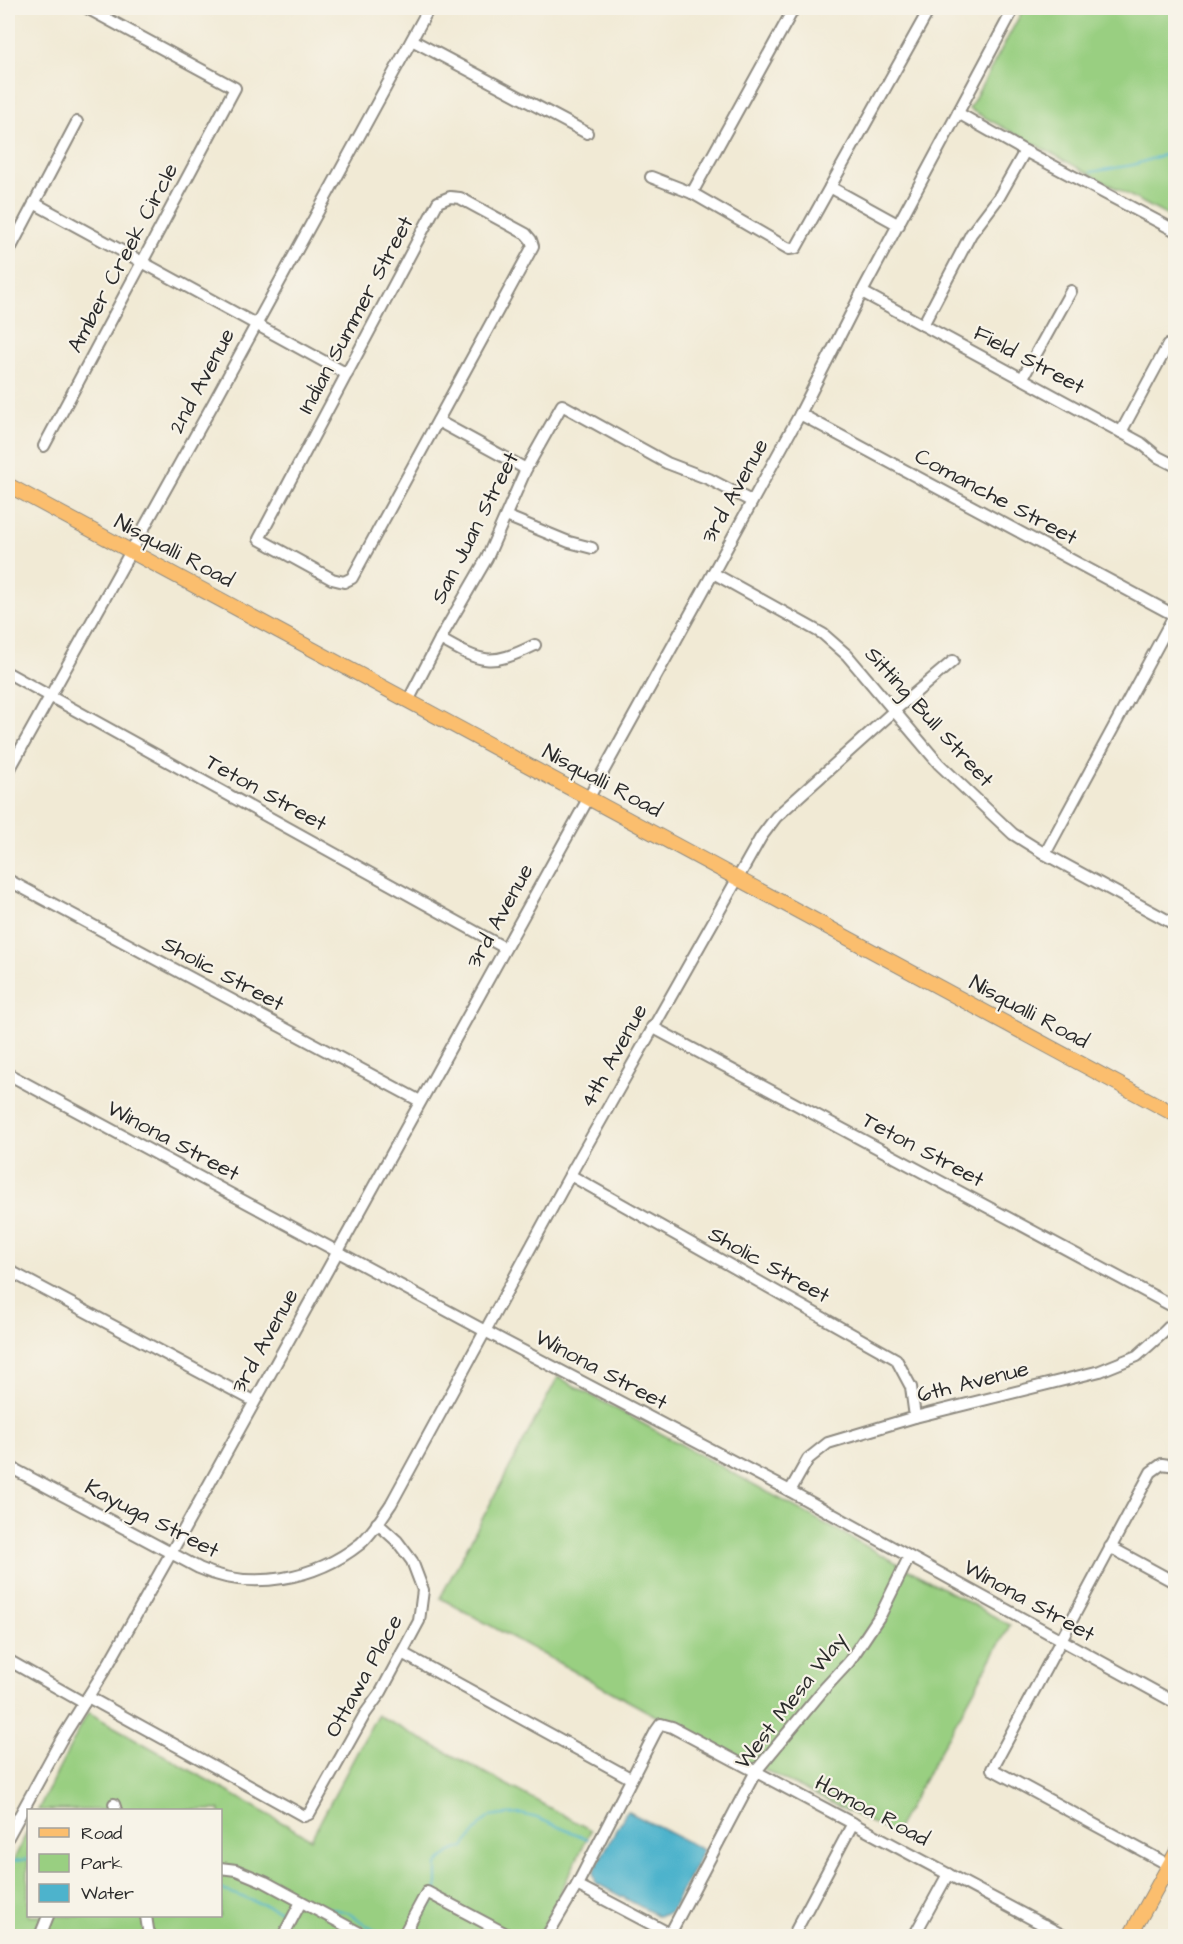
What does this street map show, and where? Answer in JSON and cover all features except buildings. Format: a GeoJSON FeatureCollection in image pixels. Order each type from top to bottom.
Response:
{"type":"FeatureCollection","features":[{"type":"Feature","properties":{"kind":"main road","name":"Nisqualli Road"},"geometry":{"type":"LineString","coordinates":[[8,485],[1176,1115]]}},
{"type":"Feature","properties":{"kind":"main road"},"geometry":{"type":"LineString","coordinates":[[1130,1936],[1172,1859]]}},
{"type":"Feature","properties":{"kind":"street","name":"Amber Creek Circle"},"geometry":{"type":"LineString","coordinates":[[44,446],[235,88],[87,8]]}},
{"type":"Feature","properties":{"kind":"street","name":"2nd Avenue"},"geometry":{"type":"LineString","coordinates":[[8,772],[429,8]]}},
{"type":"Feature","properties":{"kind":"street"},"geometry":{"type":"LineString","coordinates":[[692,194],[794,8]]}},
{"type":"Feature","properties":{"kind":"street"},"geometry":{"type":"LineString","coordinates":[[651,177],[692,194],[789,249],[796,248],[930,8]]}},
{"type":"Feature","properties":{"kind":"street","name":"3rd Avenue"},"geometry":{"type":"LineString","coordinates":[[8,1837],[171,1553],[713,573],[800,414],[862,292],[1014,8]]}},
{"type":"Feature","properties":{"kind":"street"},"geometry":{"type":"LineString","coordinates":[[412,40],[587,133]]}},
{"type":"Feature","properties":{"kind":"street"},"geometry":{"type":"LineString","coordinates":[[958,113],[1176,231]]}},
{"type":"Feature","properties":{"kind":"street"},"geometry":{"type":"LineString","coordinates":[[8,253],[77,122]]}},
{"type":"Feature","properties":{"kind":"street"},"geometry":{"type":"LineString","coordinates":[[923,325],[971,234],[999,197],[1025,151]]}},
{"type":"Feature","properties":{"kind":"street"},"geometry":{"type":"LineString","coordinates":[[830,187],[899,225]]}},
{"type":"Feature","properties":{"kind":"street","name":"Indian Summer Street"},"geometry":{"type":"LineString","coordinates":[[450,197],[460,198],[526,234],[531,240],[533,246],[438,421],[352,578],[344,582],[332,579],[259,539],[347,374],[438,202],[450,197]]}},
{"type":"Feature","properties":{"kind":"street"},"geometry":{"type":"LineString","coordinates":[[34,203],[347,374]]}},
{"type":"Feature","properties":{"kind":"street"},"geometry":{"type":"LineString","coordinates":[[1022,379],[1071,291]]}},
{"type":"Feature","properties":{"kind":"street","name":"Field Street"},"geometry":{"type":"LineString","coordinates":[[862,292],[1141,443],[1158,457],[1176,466]]}},
{"type":"Feature","properties":{"kind":"street"},"geometry":{"type":"LineString","coordinates":[[1121,432],[1168,345]]}},
{"type":"Feature","properties":{"kind":"street","name":"San Juan Street"},"geometry":{"type":"LineString","coordinates":[[408,701],[440,639],[488,558],[526,469],[562,405],[667,463],[709,479],[751,501]]}},
{"type":"Feature","properties":{"kind":"street","name":"Comanche Street"},"geometry":{"type":"LineString","coordinates":[[800,414],[1175,614]]}},
{"type":"Feature","properties":{"kind":"street"},"geometry":{"type":"LineString","coordinates":[[438,421],[526,469]]}},
{"type":"Feature","properties":{"kind":"street"},"geometry":{"type":"LineString","coordinates":[[506,516],[569,542],[592,548]]}},
{"type":"Feature","properties":{"kind":"street","name":"Sitting Bull Street"},"geometry":{"type":"LineString","coordinates":[[713,573],[823,634],[848,655],[939,764],[1013,834],[1045,854],[1176,925]]}},
{"type":"Feature","properties":{"kind":"street"},"geometry":{"type":"LineString","coordinates":[[1045,854],[1175,614]]}},
{"type":"Feature","properties":{"kind":"street"},"geometry":{"type":"LineString","coordinates":[[440,639],[470,656],[492,661],[513,656],[535,645]]}},
{"type":"Feature","properties":{"kind":"street","name":"4th Avenue"},"geometry":{"type":"LineString","coordinates":[[377,1523],[391,1504],[652,1027],[761,837],[776,817],[953,661]]}},
{"type":"Feature","properties":{"kind":"street","name":"Teton Street"},"geometry":{"type":"LineString","coordinates":[[8,673],[505,948]]}},
{"type":"Feature","properties":{"kind":"street","name":"Sholic Street"},"geometry":{"type":"LineString","coordinates":[[8,880],[420,1101]]}},
{"type":"Feature","properties":{"kind":"street","name":"Teton Street"},"geometry":{"type":"LineString","coordinates":[[652,1027],[1176,1308]]}},
{"type":"Feature","properties":{"kind":"street","name":"Winona Street"},"geometry":{"type":"LineString","coordinates":[[8,1074],[485,1331],[790,1491],[1176,1703]]}},
{"type":"Feature","properties":{"kind":"street","name":"Sholic Street"},"geometry":{"type":"LineString","coordinates":[[570,1175],[896,1359],[911,1387],[915,1417]]}},
{"type":"Feature","properties":{"kind":"street"},"geometry":{"type":"LineString","coordinates":[[8,1270],[254,1401]]}},
{"type":"Feature","properties":{"kind":"street","name":"6th Avenue"},"geometry":{"type":"LineString","coordinates":[[790,1491],[808,1459],[828,1443],[915,1417],[1100,1371],[1137,1356],[1176,1320]]}},
{"type":"Feature","properties":{"kind":"street"},"geometry":{"type":"LineString","coordinates":[[1172,1859],[992,1768],[1151,1473],[1162,1464],[1176,1466]]}},
{"type":"Feature","properties":{"kind":"street","name":"Kayuga Street"},"geometry":{"type":"LineString","coordinates":[[8,1466],[171,1553],[223,1577],[257,1580],[288,1578],[319,1568],[361,1543],[377,1523]]}},
{"type":"Feature","properties":{"kind":"street","name":"Ottawa Place"},"geometry":{"type":"LineString","coordinates":[[86,1700],[304,1816],[309,1814],[365,1714],[381,1692],[419,1621],[423,1590],[412,1561],[398,1541],[377,1523]]}},
{"type":"Feature","properties":{"kind":"street"},"geometry":{"type":"LineString","coordinates":[[1110,1547],[1176,1583]]}},
{"type":"Feature","properties":{"kind":"street","name":"West Mesa Way"},"geometry":{"type":"LineString","coordinates":[[672,1936],[756,1771],[849,1662],[881,1614],[909,1557]]}},
{"type":"Feature","properties":{"kind":"street"},"geometry":{"type":"LineString","coordinates":[[402,1653],[630,1778],[577,1885],[547,1936]]}},
{"type":"Feature","properties":{"kind":"street"},"geometry":{"type":"LineString","coordinates":[[8,1660],[86,1700]]}},
{"type":"Feature","properties":{"kind":"street","name":"Homoa Road"},"geometry":{"type":"LineString","coordinates":[[630,1778],[661,1724],[672,1727],[1064,1936]]}},
{"type":"Feature","properties":{"kind":"street"},"geometry":{"type":"LineString","coordinates":[[793,1936],[853,1823]]}},
{"type":"Feature","properties":{"kind":"street"},"geometry":{"type":"LineString","coordinates":[[222,1868],[236,1870],[265,1882],[365,1936]]}},
{"type":"Feature","properties":{"kind":"street"},"geometry":{"type":"LineString","coordinates":[[914,1936],[948,1874]]}},
{"type":"Feature","properties":{"kind":"street"},"geometry":{"type":"LineString","coordinates":[[577,1885],[672,1936]]}},
{"type":"Feature","properties":{"kind":"street"},"geometry":{"type":"LineString","coordinates":[[403,1936],[427,1892],[510,1936]]}},
{"type":"Feature","properties":{"kind":"street"},"geometry":{"type":"LineString","coordinates":[[283,1936],[301,1902]]}},
{"type":"Feature","properties":{"kind":"street"},"geometry":{"type":"LineString","coordinates":[[40,1936],[48,1917]]}},
{"type":"Feature","properties":{"kind":"street"},"geometry":{"type":"LineString","coordinates":[[146,1917],[149,1936]]}},
{"type":"Feature","properties":{"kind":"street"},"geometry":{"type":"LineString","coordinates":[[1038,1936],[1044,1925]]}},
{"type":"Feature","properties":{"kind":"green space"},"geometry":{"type":"Polygon","coordinates":[[[1024,8],[1175,8],[1175,220],[969,109],[1024,8]]]}},
{"type":"Feature","properties":{"kind":"green space"},"geometry":{"type":"Polygon","coordinates":[[[558,1377],[1010,1625],[894,1834],[654,1715],[440,1598],[558,1377]]]}},
{"type":"Feature","properties":{"kind":"green space"},"geometry":{"type":"Polygon","coordinates":[[[88,1712],[311,1839],[377,1715],[591,1830],[539,1936],[8,1936],[8,1872],[27,1832],[27,1917],[222,1917],[222,1809],[39,1809],[88,1712]]]}},
{"type":"Feature","properties":{"kind":"water"},"geometry":{"type":"Polygon","coordinates":[[[627,1811],[703,1850],[670,1913],[658,1916],[596,1883],[593,1872],[627,1811]]]}},
{"type":"Feature","properties":{"kind":"waterway"},"geometry":{"type":"LineString","coordinates":[[1091,172],[1133,165],[1163,155],[1176,156]]}},
{"type":"Feature","properties":{"kind":"waterway"},"geometry":{"type":"LineString","coordinates":[[437,1890],[437,1865],[450,1852],[464,1847],[482,1823],[491,1816],[521,1814],[537,1818],[588,1839]]}},
{"type":"Feature","properties":{"kind":"waterway"},"geometry":{"type":"LineString","coordinates":[[8,1862],[27,1859]]}},
{"type":"Feature","properties":{"kind":"waterway"},"geometry":{"type":"LineString","coordinates":[[222,1890],[289,1914]]}},
{"type":"Feature","properties":{"kind":"waterway"},"geometry":{"type":"LineString","coordinates":[[413,1936],[418,1921],[433,1902]]}},
{"type":"Feature","properties":{"kind":"waterway"},"geometry":{"type":"LineString","coordinates":[[319,1906],[347,1912],[383,1936]]}}]}
